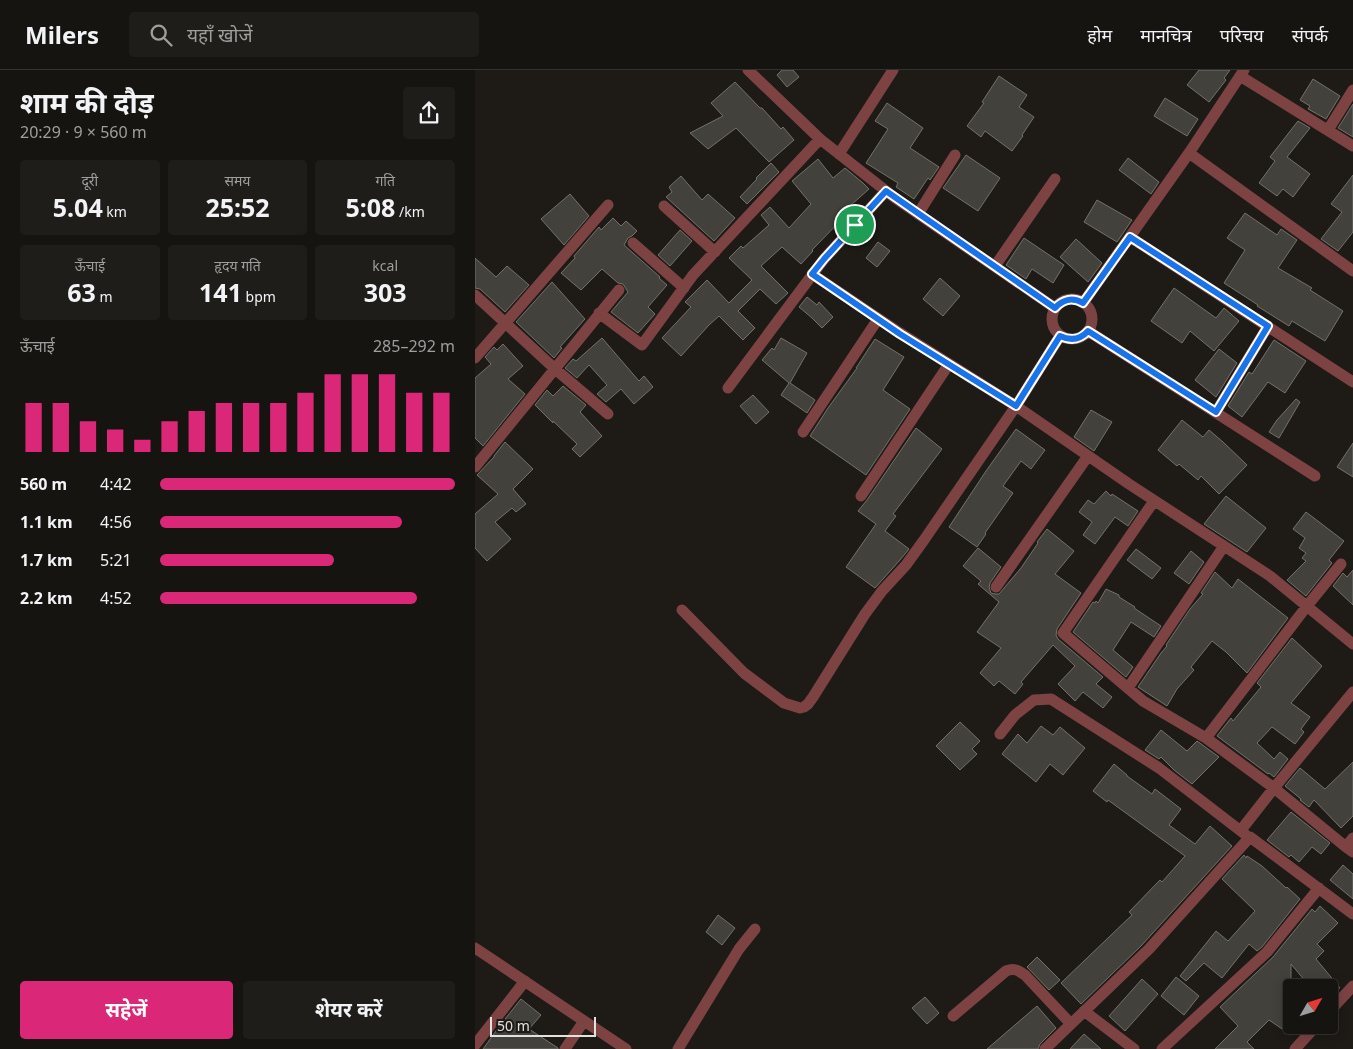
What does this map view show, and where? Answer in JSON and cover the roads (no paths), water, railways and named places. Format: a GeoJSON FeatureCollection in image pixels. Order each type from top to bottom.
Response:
{"type":"FeatureCollection","features":[{"type":"Feature","properties":{"kind":"street"},"geometry":{"type":"LineString","coordinates":[[748,70],[820,140],[918,214],[1055,308]]}},
{"type":"Feature","properties":{"kind":"street"},"geometry":{"type":"LineString","coordinates":[[839,154],[893,70]]}},
{"type":"Feature","properties":{"kind":"street"},"geometry":{"type":"LineString","coordinates":[[1083,303],[1189,153],[1242,73],[1353,146]]}},
{"type":"Feature","properties":{"kind":"street"},"geometry":{"type":"LineString","coordinates":[[1328,130],[1353,90]]}},
{"type":"Feature","properties":{"kind":"street"},"geometry":{"type":"LineString","coordinates":[[599,312],[642,345],[693,275],[820,140]]}},
{"type":"Feature","properties":{"kind":"street"},"geometry":{"type":"LineString","coordinates":[[1189,153],[1352,269]]}},
{"type":"Feature","properties":{"kind":"street"},"geometry":{"type":"LineString","coordinates":[[918,214],[955,155]]}},
{"type":"Feature","properties":{"kind":"street"},"geometry":{"type":"LineString","coordinates":[[995,266],[1055,179]]}},
{"type":"Feature","properties":{"kind":"street"},"geometry":{"type":"LineString","coordinates":[[728,388],[824,259],[886,191]]}},
{"type":"Feature","properties":{"kind":"street"},"geometry":{"type":"LineString","coordinates":[[475,358],[608,205]]}},
{"type":"Feature","properties":{"kind":"street"},"geometry":{"type":"LineString","coordinates":[[664,206],[715,252]]}},
{"type":"Feature","properties":{"kind":"street"},"geometry":{"type":"LineString","coordinates":[[1130,237],[1353,382]]}},
{"type":"Feature","properties":{"kind":"street"},"geometry":{"type":"LineString","coordinates":[[633,243],[685,288]]}},
{"type":"Feature","properties":{"kind":"street"},"geometry":{"type":"LineString","coordinates":[[812,274],[877,318],[1016,406],[1154,501],[1270,576],[1353,644]]}},
{"type":"Feature","properties":{"kind":"street"},"geometry":{"type":"LineString","coordinates":[[475,467],[599,312],[619,290]]}},
{"type":"Feature","properties":{"kind":"street"},"geometry":{"type":"LineString","coordinates":[[475,294],[554,368],[608,414]]}},
{"type":"Feature","properties":{"kind":"street"},"geometry":{"type":"LineString","coordinates":[[1065,300],[1078,300],[1088,307],[1092,319],[1091,325],[1084,336],[1066,339],[1060,336],[1053,326],[1052,320],[1055,308],[1065,300]]}},
{"type":"Feature","properties":{"kind":"street"},"geometry":{"type":"LineString","coordinates":[[803,432],[877,318]]}},
{"type":"Feature","properties":{"kind":"street"},"geometry":{"type":"LineString","coordinates":[[1216,412],[1268,326]]}},
{"type":"Feature","properties":{"kind":"street"},"geometry":{"type":"LineString","coordinates":[[1088,331],[1315,476]]}},
{"type":"Feature","properties":{"kind":"street"},"geometry":{"type":"LineString","coordinates":[[682,610],[751,679],[784,702],[799,708],[804,707],[813,697],[865,614],[906,565],[924,540],[1016,406],[1060,336]]}},
{"type":"Feature","properties":{"kind":"street"},"geometry":{"type":"LineString","coordinates":[[861,496],[949,364]]}},
{"type":"Feature","properties":{"kind":"street"},"geometry":{"type":"LineString","coordinates":[[996,587],[1088,456]]}},
{"type":"Feature","properties":{"kind":"street"},"geometry":{"type":"LineString","coordinates":[[1154,501],[1063,633],[1143,701],[1206,738],[1351,846]]}},
{"type":"Feature","properties":{"kind":"street"},"geometry":{"type":"LineString","coordinates":[[1128,688],[1224,546]]}},
{"type":"Feature","properties":{"kind":"street"},"geometry":{"type":"LineString","coordinates":[[1206,738],[1341,564]]}},
{"type":"Feature","properties":{"kind":"street"},"geometry":{"type":"LineString","coordinates":[[1045,1049],[1149,949],[1245,834],[1274,788],[1353,692]]}},
{"type":"Feature","properties":{"kind":"street"},"geometry":{"type":"LineString","coordinates":[[999,734],[1015,715],[1034,700],[1051,699],[1159,768],[1353,914]]}},
{"type":"Feature","properties":{"kind":"street"},"geometry":{"type":"LineString","coordinates":[[1162,1049],[1267,952],[1319,888]]}},
{"type":"Feature","properties":{"kind":"street"},"geometry":{"type":"LineString","coordinates":[[678,1049],[739,949],[755,929]]}},
{"type":"Feature","properties":{"kind":"street"},"geometry":{"type":"LineString","coordinates":[[475,948],[625,1049]]}},
{"type":"Feature","properties":{"kind":"street"},"geometry":{"type":"LineString","coordinates":[[953,1016],[1005,971],[1012,969],[1018,970],[1025,975],[1071,1024]]}},
{"type":"Feature","properties":{"kind":"street"},"geometry":{"type":"LineString","coordinates":[[475,1045],[525,981]]}},
{"type":"Feature","properties":{"kind":"street"},"geometry":{"type":"LineString","coordinates":[[1338,1002],[1353,986]]}},
{"type":"Feature","properties":{"kind":"street"},"geometry":{"type":"LineString","coordinates":[[1084,1011],[1134,1049]]}},
{"type":"Feature","properties":{"kind":"street"},"geometry":{"type":"LineString","coordinates":[[565,1049],[584,1021]]}},
{"type":"Feature","properties":{"kind":"street"},"geometry":{"type":"LineString","coordinates":[[1295,1049],[1309,1034]]}}]}
